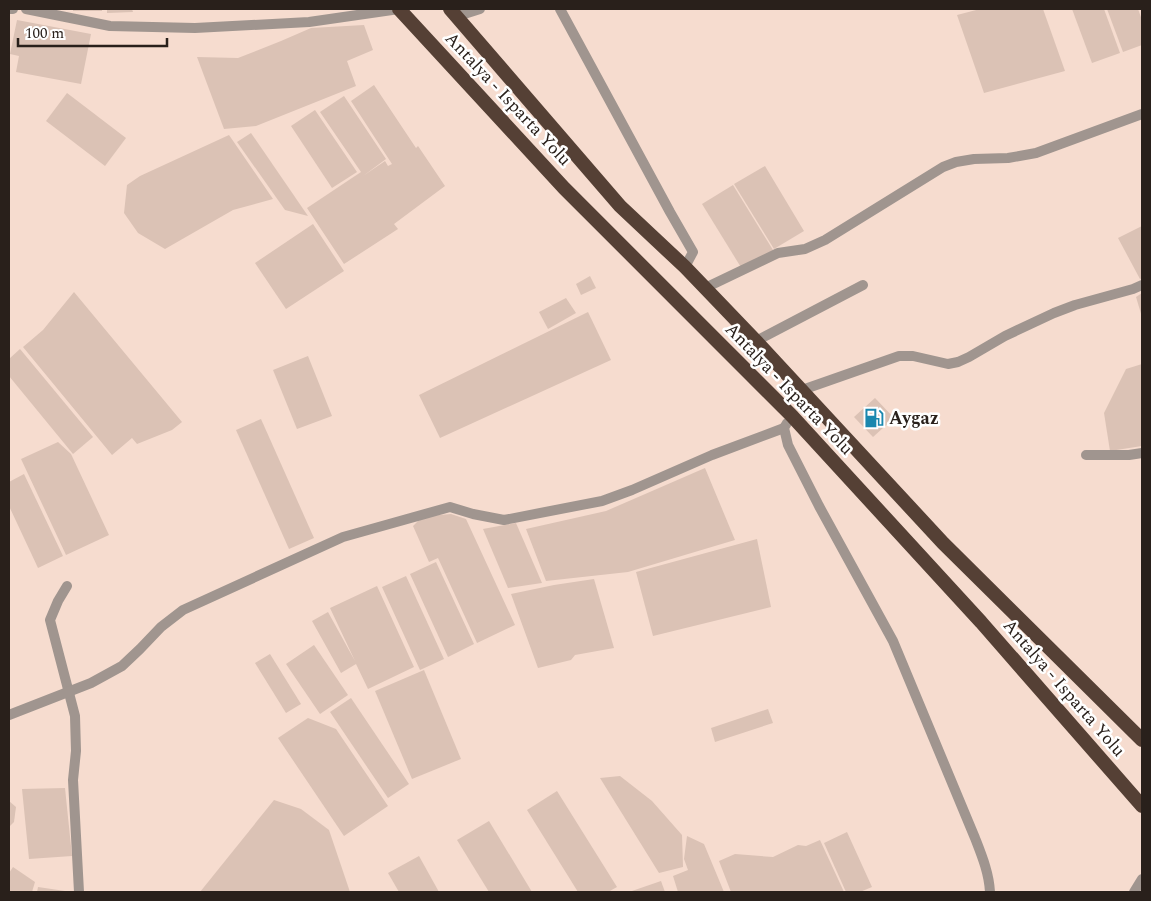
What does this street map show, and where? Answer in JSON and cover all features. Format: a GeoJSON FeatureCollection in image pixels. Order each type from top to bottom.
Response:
{"type":"FeatureCollection","features":[{"type":"Feature","properties":{"kind":"highway","name":"Antalya - Isparta Yolu"},"geometry":{"type":"LineString","coordinates":[[399,9],[564,188],[980,622],[1142,806]]}},
{"type":"Feature","properties":{"kind":"highway","name":"Antalya - Isparta Yolu"},"geometry":{"type":"LineString","coordinates":[[454,12],[620,206],[685,267],[756,341],[943,543],[1142,740]]}},
{"type":"Feature","properties":{"kind":"street"},"geometry":{"type":"LineString","coordinates":[[26,9],[110,26],[195,28],[309,22],[399,9]]}},
{"type":"Feature","properties":{"kind":"street"},"geometry":{"type":"LineString","coordinates":[[454,12],[480,9]]}},
{"type":"Feature","properties":{"kind":"street"},"geometry":{"type":"LineString","coordinates":[[560,9],[693,252],[685,267]]}},
{"type":"Feature","properties":{"kind":"street"},"geometry":{"type":"LineString","coordinates":[[705,288],[778,253],[805,249],[825,240],[943,167],[956,162],[974,159],[1008,158],[1036,153],[1142,114]]}},
{"type":"Feature","properties":{"kind":"street"},"geometry":{"type":"LineString","coordinates":[[756,341],[863,285]]}},
{"type":"Feature","properties":{"kind":"street"},"geometry":{"type":"LineString","coordinates":[[802,390],[899,356],[913,356],[948,364],[958,362],[969,358],[1005,336],[1054,313],[1142,285]]}},
{"type":"Feature","properties":{"kind":"street"},"geometry":{"type":"LineString","coordinates":[[9,715],[91,683],[122,666],[160,627],[182,610],[343,538],[450,507],[504,520],[602,501],[632,490],[788,422],[788,445],[893,641],[984,860],[990,892]]}},
{"type":"Feature","properties":{"kind":"street"},"geometry":{"type":"LineString","coordinates":[[1086,455],[1129,455],[1142,453]]}},
{"type":"Feature","properties":{"kind":"street"},"geometry":{"type":"LineString","coordinates":[[67,586],[50,620],[75,716],[76,751],[73,780],[79,892]]}},
{"type":"Feature","properties":{"kind":"street"},"geometry":{"type":"LineString","coordinates":[[1134,892],[1142,879]]}},
{"type":"Feature","properties":{"kind":"building"},"geometry":{"type":"Polygon","coordinates":[[[73,9],[102,9],[102,11],[73,11],[73,9]]]}},
{"type":"Feature","properties":{"kind":"building"},"geometry":{"type":"Polygon","coordinates":[[[107,9],[132,9],[133,12],[107,13],[107,9]]]}},
{"type":"Feature","properties":{"kind":"building"},"geometry":{"type":"Polygon","coordinates":[[[980,9],[1043,9],[1065,71],[984,93],[957,15],[980,9]]]}},
{"type":"Feature","properties":{"kind":"building"},"geometry":{"type":"Polygon","coordinates":[[[1072,9],[1104,9],[1120,53],[1092,63],[1072,9]]]}},
{"type":"Feature","properties":{"kind":"building"},"geometry":{"type":"Polygon","coordinates":[[[1107,9],[1138,9],[1142,20],[1142,45],[1123,52],[1107,9]]]}},
{"type":"Feature","properties":{"kind":"building"},"geometry":{"type":"Polygon","coordinates":[[[17,20],[91,34],[81,84],[16,72],[19,56],[10,54],[17,20]]]}},
{"type":"Feature","properties":{"kind":"building"},"geometry":{"type":"Polygon","coordinates":[[[364,25],[373,50],[347,61],[356,86],[256,126],[224,129],[197,57],[238,58],[311,28],[364,25]]]}},
{"type":"Feature","properties":{"kind":"building"},"geometry":{"type":"Polygon","coordinates":[[[374,85],[416,148],[418,146],[445,186],[394,224],[398,229],[344,264],[307,208],[361,172],[320,112],[344,96],[386,159],[363,176],[385,161],[388,166],[392,164],[351,101],[374,85]]]}},
{"type":"Feature","properties":{"kind":"building"},"geometry":{"type":"Polygon","coordinates":[[[67,93],[126,138],[105,166],[46,121],[67,93]]]}},
{"type":"Feature","properties":{"kind":"building"},"geometry":{"type":"Polygon","coordinates":[[[315,110],[357,172],[332,188],[291,126],[315,110]]]}},
{"type":"Feature","properties":{"kind":"building"},"geometry":{"type":"Polygon","coordinates":[[[251,133],[308,216],[285,210],[237,142],[251,133]]]}},
{"type":"Feature","properties":{"kind":"building"},"geometry":{"type":"Polygon","coordinates":[[[229,135],[273,199],[233,210],[165,249],[138,233],[124,213],[127,185],[140,176],[229,135]]]}},
{"type":"Feature","properties":{"kind":"building"},"geometry":{"type":"Polygon","coordinates":[[[765,166],[804,231],[774,249],[734,184],[765,166]]]}},
{"type":"Feature","properties":{"kind":"building"},"geometry":{"type":"Polygon","coordinates":[[[733,185],[773,250],[742,269],[702,204],[733,185]]]}},
{"type":"Feature","properties":{"kind":"building"},"geometry":{"type":"Polygon","coordinates":[[[313,224],[344,271],[286,309],[255,263],[313,224]]]}},
{"type":"Feature","properties":{"kind":"building"},"geometry":{"type":"Polygon","coordinates":[[[1142,226],[1142,278],[1140,279],[1118,238],[1142,226]]]}},
{"type":"Feature","properties":{"kind":"building"},"geometry":{"type":"Polygon","coordinates":[[[590,276],[596,288],[581,295],[576,284],[590,276]]]}},
{"type":"Feature","properties":{"kind":"building"},"geometry":{"type":"Polygon","coordinates":[[[74,292],[182,422],[172,430],[137,444],[132,438],[112,455],[23,347],[43,330],[74,292]]]}},
{"type":"Feature","properties":{"kind":"building"},"geometry":{"type":"Polygon","coordinates":[[[1142,293],[1142,317],[1136,297],[1142,293]]]}},
{"type":"Feature","properties":{"kind":"building"},"geometry":{"type":"Polygon","coordinates":[[[566,298],[576,313],[548,329],[539,312],[566,298]]]}},
{"type":"Feature","properties":{"kind":"building"},"geometry":{"type":"Polygon","coordinates":[[[588,312],[611,360],[440,438],[419,395],[588,312]]]}},
{"type":"Feature","properties":{"kind":"building"},"geometry":{"type":"Polygon","coordinates":[[[20,349],[93,437],[73,454],[9,376],[9,359],[20,349]]]}},
{"type":"Feature","properties":{"kind":"building"},"geometry":{"type":"Polygon","coordinates":[[[308,356],[332,416],[297,429],[273,370],[308,356]]]}},
{"type":"Feature","properties":{"kind":"building"},"geometry":{"type":"Polygon","coordinates":[[[1142,364],[1142,446],[1110,451],[1104,413],[1126,369],[1142,364]]]}},
{"type":"Feature","properties":{"kind":"building"},"geometry":{"type":"Polygon","coordinates":[[[875,398],[894,418],[873,437],[854,417],[875,398]]]}},
{"type":"Feature","properties":{"kind":"building"},"geometry":{"type":"Polygon","coordinates":[[[261,419],[314,538],[289,549],[236,430],[261,419]]]}},
{"type":"Feature","properties":{"kind":"building"},"geometry":{"type":"Polygon","coordinates":[[[58,442],[71,454],[109,535],[66,555],[21,459],[58,442]]]}},
{"type":"Feature","properties":{"kind":"building"},"geometry":{"type":"Polygon","coordinates":[[[705,468],[735,540],[628,572],[546,581],[526,529],[606,511],[705,468]]]}},
{"type":"Feature","properties":{"kind":"building"},"geometry":{"type":"Polygon","coordinates":[[[24,474],[63,556],[38,568],[9,506],[9,482],[24,474]]]}},
{"type":"Feature","properties":{"kind":"building"},"geometry":{"type":"Polygon","coordinates":[[[451,514],[466,519],[515,625],[477,643],[438,558],[429,562],[413,526],[428,516],[451,514]]]}},
{"type":"Feature","properties":{"kind":"building"},"geometry":{"type":"Polygon","coordinates":[[[516,523],[542,583],[508,588],[483,529],[516,523]]]}},
{"type":"Feature","properties":{"kind":"building"},"geometry":{"type":"Polygon","coordinates":[[[757,539],[771,607],[653,636],[636,572],[757,539]]]}},
{"type":"Feature","properties":{"kind":"building"},"geometry":{"type":"Polygon","coordinates":[[[436,562],[474,644],[448,657],[410,574],[436,562]]]}},
{"type":"Feature","properties":{"kind":"building"},"geometry":{"type":"Polygon","coordinates":[[[406,576],[444,659],[420,670],[382,587],[406,576]]]}},
{"type":"Feature","properties":{"kind":"building"},"geometry":{"type":"Polygon","coordinates":[[[594,579],[614,648],[575,655],[571,660],[538,668],[511,594],[594,579]]]}},
{"type":"Feature","properties":{"kind":"building"},"geometry":{"type":"Polygon","coordinates":[[[377,586],[414,667],[368,689],[356,664],[341,673],[312,621],[328,612],[355,661],[330,608],[377,586]]]}},
{"type":"Feature","properties":{"kind":"building"},"geometry":{"type":"Polygon","coordinates":[[[314,645],[348,695],[320,714],[286,664],[314,645]]]}},
{"type":"Feature","properties":{"kind":"building"},"geometry":{"type":"Polygon","coordinates":[[[270,654],[301,704],[286,713],[255,663],[270,654]]]}},
{"type":"Feature","properties":{"kind":"building"},"geometry":{"type":"Polygon","coordinates":[[[424,670],[461,759],[412,779],[375,691],[424,670]]]}},
{"type":"Feature","properties":{"kind":"building"},"geometry":{"type":"Polygon","coordinates":[[[351,698],[409,784],[388,798],[330,712],[351,698]]]}},
{"type":"Feature","properties":{"kind":"building"},"geometry":{"type":"Polygon","coordinates":[[[768,709],[773,723],[715,742],[711,728],[768,709]]]}},
{"type":"Feature","properties":{"kind":"building"},"geometry":{"type":"Polygon","coordinates":[[[308,718],[336,729],[388,806],[344,836],[278,738],[308,718]]]}},
{"type":"Feature","properties":{"kind":"building"},"geometry":{"type":"Polygon","coordinates":[[[620,776],[652,801],[682,835],[683,867],[659,873],[600,778],[620,776]]]}},
{"type":"Feature","properties":{"kind":"building"},"geometry":{"type":"Polygon","coordinates":[[[65,788],[72,856],[29,859],[22,789],[65,788]]]}},
{"type":"Feature","properties":{"kind":"building"},"geometry":{"type":"Polygon","coordinates":[[[557,791],[617,887],[608,892],[578,892],[527,810],[557,791]]]}},
{"type":"Feature","properties":{"kind":"building"},"geometry":{"type":"Polygon","coordinates":[[[274,800],[301,809],[329,830],[350,892],[200,892],[274,800]]]}},
{"type":"Feature","properties":{"kind":"building"},"geometry":{"type":"Polygon","coordinates":[[[9,801],[16,807],[14,822],[9,827],[9,801]]]}},
{"type":"Feature","properties":{"kind":"building"},"geometry":{"type":"Polygon","coordinates":[[[489,821],[532,892],[489,892],[457,840],[489,821]]]}},
{"type":"Feature","properties":{"kind":"building"},"geometry":{"type":"Polygon","coordinates":[[[847,832],[872,887],[860,892],[846,892],[824,843],[847,832]]]}},
{"type":"Feature","properties":{"kind":"building"},"geometry":{"type":"Polygon","coordinates":[[[687,836],[704,844],[724,892],[678,892],[673,876],[688,870],[684,859],[687,836]]]}},
{"type":"Feature","properties":{"kind":"building"},"geometry":{"type":"Polygon","coordinates":[[[820,840],[844,892],[731,892],[719,861],[735,854],[773,857],[798,845],[806,846],[820,840]]]}},
{"type":"Feature","properties":{"kind":"building"},"geometry":{"type":"Polygon","coordinates":[[[419,856],[439,892],[399,892],[388,873],[419,856]]]}},
{"type":"Feature","properties":{"kind":"building"},"geometry":{"type":"Polygon","coordinates":[[[13,867],[35,882],[32,892],[9,892],[9,873],[13,867]]]}},
{"type":"Feature","properties":{"kind":"building"},"geometry":{"type":"Polygon","coordinates":[[[661,881],[665,892],[629,892],[661,881]]]}},
{"type":"Feature","properties":{"kind":"building"},"geometry":{"type":"Polygon","coordinates":[[[38,887],[65,891],[65,892],[37,892],[38,887]]]}},
{"type":"Feature","properties":{"kind":"place","name":"Aygaz"},"geometry":{"type":"Point","coordinates":[874,418]}}]}
